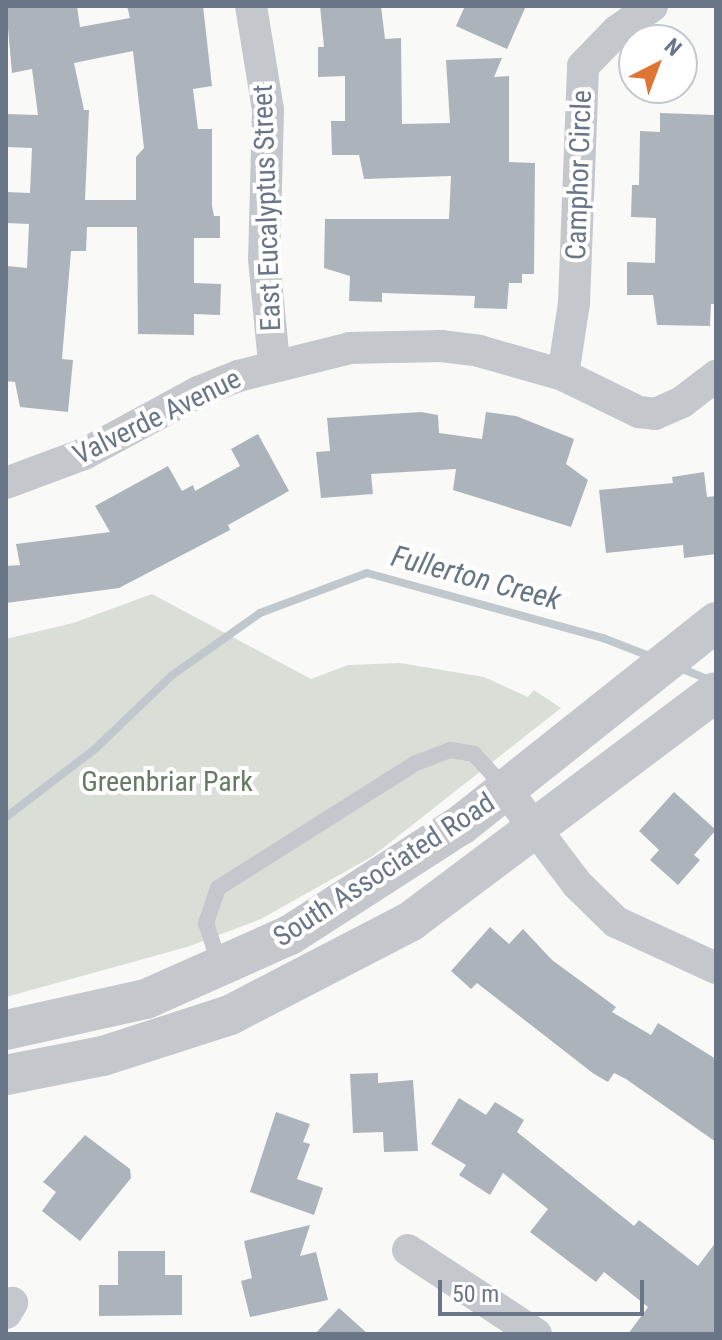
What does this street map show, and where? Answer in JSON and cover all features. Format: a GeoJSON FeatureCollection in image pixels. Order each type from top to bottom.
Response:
{"type":"FeatureCollection","features":[{"type":"Feature","properties":{"kind":"street","name":"East Eucalyptus Street"},"geometry":{"type":"LineString","coordinates":[[251,6],[268,110],[264,259],[274,363]]}},
{"type":"Feature","properties":{"kind":"street","name":"Camphor Circle"},"geometry":{"type":"LineString","coordinates":[[563,375],[574,303],[583,66],[617,31],[652,6]]}},
{"type":"Feature","properties":{"kind":"street","name":"Valverde Avenue"},"geometry":{"type":"LineString","coordinates":[[6,483],[84,454],[198,392],[274,363],[350,348],[441,346],[479,351],[563,375],[639,412],[655,414],[682,402],[716,376]]}},
{"type":"Feature","properties":{"kind":"street","name":"South Associated Road"},"geometry":{"type":"LineString","coordinates":[[6,1030],[146,999],[290,935],[506,790],[701,634]]}},
{"type":"Feature","properties":{"kind":"street","name":"South Associated Road"},"geometry":{"type":"LineString","coordinates":[[6,1075],[103,1056],[230,1015],[411,921],[535,831],[716,692]]}},
{"type":"Feature","properties":{"kind":"street"},"geometry":{"type":"LineString","coordinates":[[506,790],[577,884],[616,922],[716,968]]}},
{"type":"Feature","properties":{"kind":"street"},"geometry":{"type":"LineString","coordinates":[[408,1250],[536,1334]]}},
{"type":"Feature","properties":{"kind":"lane"},"geometry":{"type":"LineString","coordinates":[[221,968],[206,923],[209,904],[218,888],[416,763],[450,750],[474,754],[506,790]]}},
{"type":"Feature","properties":{"kind":"green space","name":"Greenbriar Park"},"geometry":{"type":"Polygon","coordinates":[[[152,594],[311,679],[348,665],[400,663],[484,677],[528,697],[534,690],[561,708],[373,856],[261,919],[187,947],[6,997],[6,639],[73,623],[152,594]]]}},
{"type":"Feature","properties":{"kind":"building"},"geometry":{"type":"Polygon","coordinates":[[[6,6],[77,6],[80,27],[130,18],[127,6],[203,6],[212,86],[193,89],[198,129],[212,129],[212,206],[214,216],[220,216],[220,238],[194,238],[194,283],[221,284],[220,315],[194,314],[194,335],[138,334],[137,227],[87,227],[86,251],[71,251],[62,359],[73,360],[68,412],[20,407],[15,382],[6,381],[7,266],[27,268],[29,224],[6,223],[6,192],[30,193],[32,148],[6,147],[6,114],[38,115],[32,69],[12,73],[6,6]],[[133,51],[74,63],[84,110],[89,110],[85,200],[136,200],[136,157],[144,148],[133,51]]]}},
{"type":"Feature","properties":{"kind":"building"},"geometry":{"type":"Polygon","coordinates":[[[320,6],[381,6],[385,39],[401,38],[402,124],[450,123],[446,60],[502,58],[494,77],[509,76],[509,162],[535,163],[534,274],[522,274],[522,283],[509,283],[507,309],[474,308],[475,296],[382,293],[382,302],[349,301],[350,276],[324,268],[325,219],[449,219],[451,176],[364,179],[359,155],[332,155],[331,121],[345,121],[345,76],[318,77],[318,47],[324,47],[320,6]]]}},
{"type":"Feature","properties":{"kind":"building"},"geometry":{"type":"Polygon","coordinates":[[[465,6],[526,6],[507,49],[456,26],[465,6]]]}},
{"type":"Feature","properties":{"kind":"building"},"geometry":{"type":"Polygon","coordinates":[[[660,113],[716,115],[716,304],[711,304],[710,326],[657,325],[653,295],[627,295],[627,262],[655,263],[656,218],[631,217],[632,185],[639,185],[640,131],[660,132],[660,113]]]}},
{"type":"Feature","properties":{"kind":"building"},"geometry":{"type":"Polygon","coordinates":[[[421,412],[438,415],[439,433],[482,439],[486,412],[516,416],[574,439],[566,464],[588,480],[571,527],[453,490],[456,469],[371,474],[373,494],[321,498],[316,452],[330,451],[327,418],[421,412]]]}},
{"type":"Feature","properties":{"kind":"building"},"geometry":{"type":"Polygon","coordinates":[[[258,434],[289,491],[228,525],[230,530],[119,588],[6,603],[6,566],[20,565],[16,544],[110,532],[95,506],[168,466],[182,491],[193,485],[195,491],[240,466],[231,449],[258,434]]]}},
{"type":"Feature","properties":{"kind":"building"},"geometry":{"type":"Polygon","coordinates":[[[704,472],[707,497],[716,496],[716,554],[684,558],[683,545],[606,553],[599,490],[673,483],[672,477],[704,472]]]}},
{"type":"Feature","properties":{"kind":"building"},"geometry":{"type":"Polygon","coordinates":[[[674,792],[716,830],[694,855],[700,860],[678,885],[650,860],[659,850],[639,831],[674,792]]]}},
{"type":"Feature","properties":{"kind":"building"},"geometry":{"type":"Polygon","coordinates":[[[490,927],[509,944],[523,929],[552,960],[616,1007],[612,1012],[651,1035],[658,1023],[716,1059],[716,1142],[626,1079],[614,1073],[608,1082],[594,1074],[477,983],[471,989],[451,971],[490,927]]]}},
{"type":"Feature","properties":{"kind":"building"},"geometry":{"type":"Polygon","coordinates":[[[378,1073],[378,1083],[413,1080],[418,1151],[384,1152],[383,1132],[353,1133],[350,1074],[378,1073]]]}},
{"type":"Feature","properties":{"kind":"building"},"geometry":{"type":"Polygon","coordinates":[[[459,1098],[486,1115],[495,1102],[524,1120],[517,1132],[634,1226],[639,1220],[698,1266],[716,1242],[716,1334],[628,1334],[648,1307],[604,1272],[596,1282],[530,1232],[548,1209],[503,1173],[490,1195],[459,1175],[466,1165],[431,1144],[459,1098]]]}},
{"type":"Feature","properties":{"kind":"building"},"geometry":{"type":"Polygon","coordinates":[[[276,1112],[310,1124],[303,1142],[310,1144],[297,1179],[323,1188],[314,1215],[250,1192],[276,1112]]]}},
{"type":"Feature","properties":{"kind":"building"},"geometry":{"type":"Polygon","coordinates":[[[85,1135],[130,1169],[131,1178],[80,1241],[42,1211],[56,1192],[43,1182],[85,1135]]]}},
{"type":"Feature","properties":{"kind":"building"},"geometry":{"type":"Polygon","coordinates":[[[310,1225],[300,1256],[316,1252],[328,1300],[250,1317],[241,1281],[252,1278],[244,1241],[310,1225]]]}},
{"type":"Feature","properties":{"kind":"building"},"geometry":{"type":"Polygon","coordinates":[[[118,1251],[165,1251],[165,1275],[182,1275],[182,1315],[99,1316],[99,1285],[118,1285],[118,1251]]]}},
{"type":"Feature","properties":{"kind":"building"},"geometry":{"type":"Polygon","coordinates":[[[339,1308],[368,1334],[315,1334],[339,1308]]]}},
{"type":"Feature","properties":{"kind":"waterway","name":"Fullerton Creek"},"geometry":{"type":"LineString","coordinates":[[6,817],[95,749],[171,676],[260,613],[367,573],[603,638],[652,657]]}},
{"type":"Feature","properties":{"kind":"waterway","name":"Fullerton Creek"},"geometry":{"type":"LineString","coordinates":[[680,668],[712,681]]}}]}
